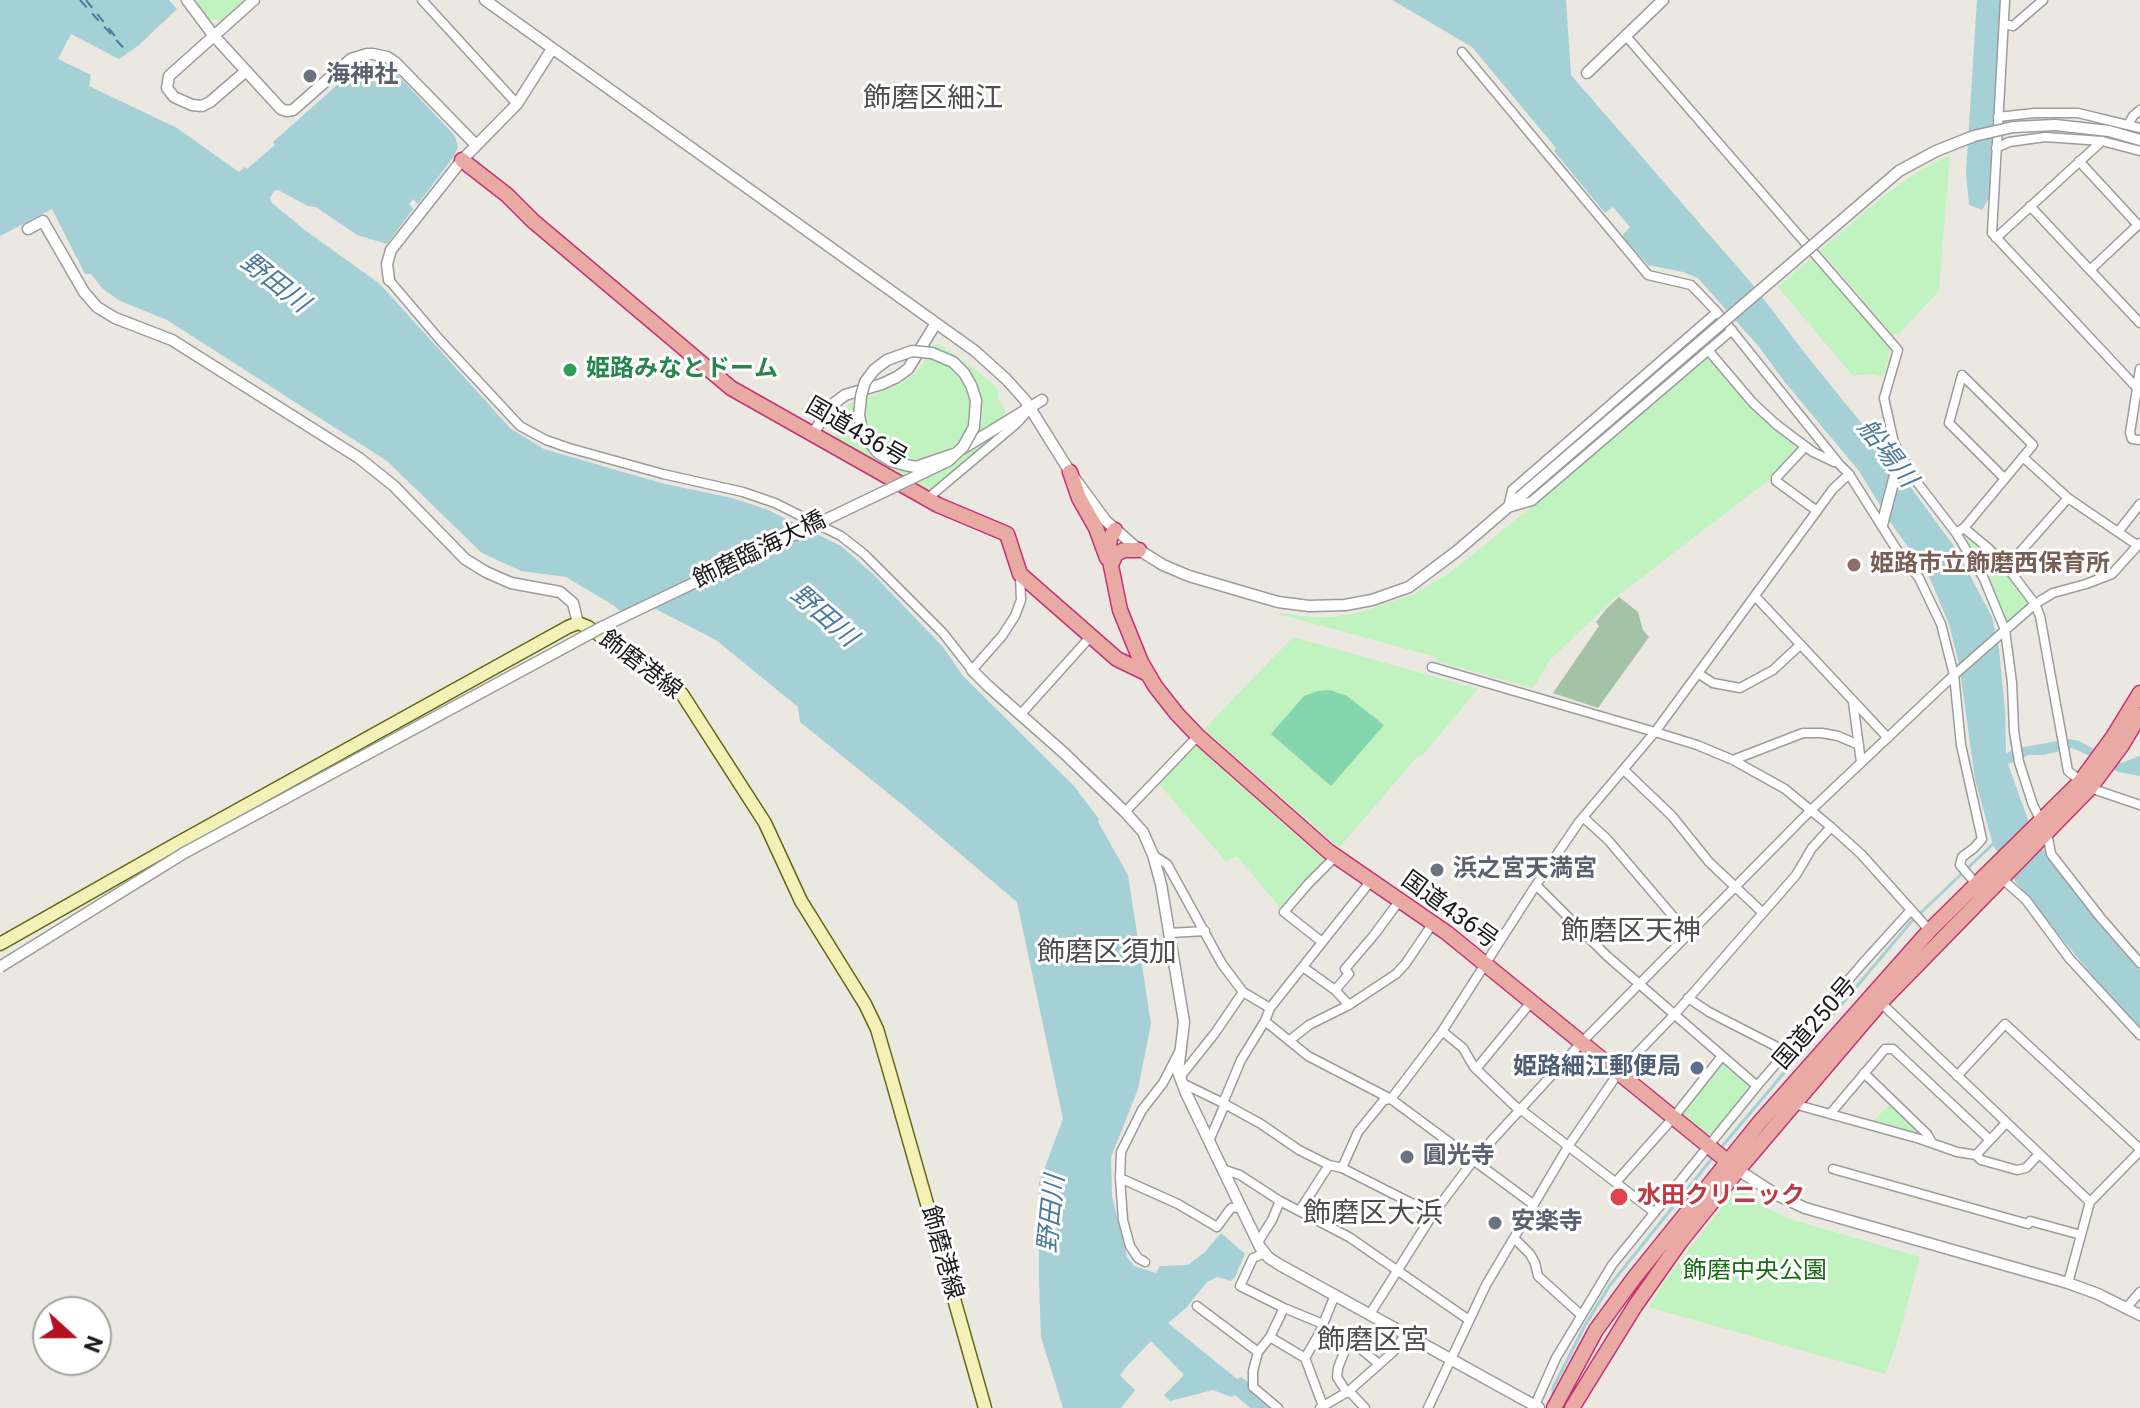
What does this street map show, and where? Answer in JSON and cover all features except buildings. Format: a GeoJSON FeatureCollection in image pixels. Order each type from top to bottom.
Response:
{"type":"FeatureCollection","features":[{"type":"Feature","properties":{"kind":"highway","name":"国道436号"},"geometry":{"type":"LineString","coordinates":[[462,160],[731,388],[927,499],[1007,534],[1020,574],[1117,659],[1148,674]]}},
{"type":"Feature","properties":{"kind":"highway"},"geometry":{"type":"LineString","coordinates":[[1070,472],[1111,566]]}},
{"type":"Feature","properties":{"kind":"highway","name":"国道436号"},"geometry":{"type":"LineString","coordinates":[[1115,530],[1109,546],[1120,610],[1136,652],[1168,705],[1198,736],[1335,857],[1433,922],[1721,1157]]}},
{"type":"Feature","properties":{"kind":"highway"},"geometry":{"type":"LineString","coordinates":[[1111,566],[1116,554],[1124,550],[1139,550]]}},
{"type":"Feature","properties":{"kind":"highway","name":"国道250号"},"geometry":{"type":"LineString","coordinates":[[1930,931],[1997,875],[2088,780],[2136,718],[2140,693]]}},
{"type":"Feature","properties":{"kind":"highway","name":"国道250号"},"geometry":{"type":"LineString","coordinates":[[1572,1408],[1635,1306],[1671,1255],[1721,1157],[1794,1104],[1973,880],[1997,875]]}},
{"type":"Feature","properties":{"kind":"highway","name":"国道250号"},"geometry":{"type":"LineString","coordinates":[[1554,1408],[1596,1330],[1721,1157],[1759,1123],[1876,998]]}},
{"type":"Feature","properties":{"kind":"main road","name":"飾磨港線"},"geometry":{"type":"LineString","coordinates":[[0,944],[568,627],[578,623],[588,627],[682,694],[765,823],[801,901],[865,1004],[877,1029],[985,1408]]}},
{"type":"Feature","properties":{"kind":"main road"},"geometry":{"type":"LineString","coordinates":[[2136,718],[2140,707]]}},
{"type":"Feature","properties":{"kind":"street"},"geometry":{"type":"LineString","coordinates":[[187,0],[214,36],[281,109],[293,110],[351,59],[367,54],[380,55],[396,63],[476,145]]}},
{"type":"Feature","properties":{"kind":"street"},"geometry":{"type":"LineString","coordinates":[[246,71],[202,106],[192,105],[168,92],[169,76],[254,0]]}},
{"type":"Feature","properties":{"kind":"street"},"geometry":{"type":"LineString","coordinates":[[422,0],[517,104]]}},
{"type":"Feature","properties":{"kind":"street"},"geometry":{"type":"LineString","coordinates":[[485,0],[991,365],[1030,407],[1070,472],[1115,530],[1139,550],[1189,576],[1278,602],[1309,606],[1345,605],[1372,600],[1409,587],[1508,509],[1899,171],[1936,151],[1974,136],[2013,127],[2055,125],[2095,129],[2140,140]]}},
{"type":"Feature","properties":{"kind":"street"},"geometry":{"type":"LineString","coordinates":[[1587,73],[1663,0]]}},
{"type":"Feature","properties":{"kind":"street"},"geometry":{"type":"LineString","coordinates":[[2005,0],[1992,233],[2137,388]]}},
{"type":"Feature","properties":{"kind":"street"},"geometry":{"type":"LineString","coordinates":[[2004,24],[2013,26],[2043,0]]}},
{"type":"Feature","properties":{"kind":"street"},"geometry":{"type":"LineString","coordinates":[[1626,36],[1898,350],[1884,398],[1894,443],[1913,477],[1960,530],[2005,630],[2019,762],[2054,859],[2140,963]]}},
{"type":"Feature","properties":{"kind":"street"},"geometry":{"type":"LineString","coordinates":[[552,49],[517,104],[462,160],[391,250],[387,264],[389,280],[520,426],[569,448],[743,492],[775,503],[841,536],[864,554],[943,633],[972,670],[1125,812],[1143,832],[1161,884],[1184,1022],[1178,1072],[1258,1242],[1269,1258],[1280,1265],[1537,1407],[1556,1358],[1612,1265],[1654,1212],[1721,1157],[1757,1086],[1863,963],[1912,912]]}},
{"type":"Feature","properties":{"kind":"street"},"geometry":{"type":"LineString","coordinates":[[1462,52],[1648,275],[1691,285],[1717,312],[1849,474],[1895,547],[1919,578],[1947,640],[1954,675],[1964,766],[1982,839],[1962,857],[1960,865],[1973,880]]}},
{"type":"Feature","properties":{"kind":"street"},"geometry":{"type":"LineString","coordinates":[[2128,125],[2140,110]]}},
{"type":"Feature","properties":{"kind":"street"},"geometry":{"type":"LineString","coordinates":[[1998,117],[2078,113],[2140,128]]}},
{"type":"Feature","properties":{"kind":"street"},"geometry":{"type":"LineString","coordinates":[[1996,148],[2009,142],[2045,137],[2102,141],[2140,151]]}},
{"type":"Feature","properties":{"kind":"street"},"geometry":{"type":"LineString","coordinates":[[1996,238],[2102,141]]}},
{"type":"Feature","properties":{"kind":"street"},"geometry":{"type":"LineString","coordinates":[[2079,161],[2138,225],[2090,270]]}},
{"type":"Feature","properties":{"kind":"street"},"geometry":{"type":"LineString","coordinates":[[2030,206],[2140,323]]}},
{"type":"Feature","properties":{"kind":"street"},"geometry":{"type":"LineString","coordinates":[[28,229],[43,221],[84,292],[97,307],[115,318],[172,340],[359,458],[394,486],[465,559],[511,583],[560,592],[573,603],[578,623]]}},
{"type":"Feature","properties":{"kind":"street"},"geometry":{"type":"LineString","coordinates":[[1508,509],[1512,490],[1717,312]]}},
{"type":"Feature","properties":{"kind":"street"},"geometry":{"type":"LineString","coordinates":[[813,433],[832,405],[845,395],[882,384],[908,369],[936,323]]}},
{"type":"Feature","properties":{"kind":"street"},"geometry":{"type":"LineString","coordinates":[[1508,509],[1532,501],[1732,330]]}},
{"type":"Feature","properties":{"kind":"street"},"geometry":{"type":"LineString","coordinates":[[1708,350],[1753,403],[1777,425],[1805,447],[1839,464]]}},
{"type":"Feature","properties":{"kind":"street","name":"飾磨臨海大橋"},"geometry":{"type":"LineString","coordinates":[[0,967],[184,853],[604,626],[948,461],[963,447],[974,427],[976,400],[964,373],[953,362],[932,353],[912,351],[887,360],[865,382],[859,416],[862,429],[878,453],[905,465],[916,467],[954,454],[1030,407],[1042,400]]}},
{"type":"Feature","properties":{"kind":"street"},"geometry":{"type":"LineString","coordinates":[[2140,369],[2130,433],[2132,439],[2140,440]]}},
{"type":"Feature","properties":{"kind":"street"},"geometry":{"type":"LineString","coordinates":[[1960,530],[2033,445],[1962,375],[1949,423],[2004,478]]}},
{"type":"Feature","properties":{"kind":"street"},"geometry":{"type":"LineString","coordinates":[[927,499],[1016,424],[1030,407]]}},
{"type":"Feature","properties":{"kind":"street"},"geometry":{"type":"LineString","coordinates":[[1805,447],[1776,481],[1817,511]]}},
{"type":"Feature","properties":{"kind":"street"},"geometry":{"type":"LineString","coordinates":[[1882,525],[1900,456]]}},
{"type":"Feature","properties":{"kind":"street"},"geometry":{"type":"LineString","coordinates":[[1370,1314],[1433,1214],[1473,1161],[1638,983],[1811,810],[2005,630],[2053,593],[2112,574],[2138,544],[2068,498],[2024,458]]}},
{"type":"Feature","properties":{"kind":"street"},"geometry":{"type":"LineString","coordinates":[[1342,1168],[1358,1132],[1384,1100],[1391,1099],[1442,1031],[1583,817],[1655,732],[1833,489],[1849,474]]}},
{"type":"Feature","properties":{"kind":"street"},"geometry":{"type":"LineString","coordinates":[[2007,567],[2068,498]]}},
{"type":"Feature","properties":{"kind":"street"},"geometry":{"type":"LineString","coordinates":[[2118,532],[2140,504]]}},
{"type":"Feature","properties":{"kind":"street"},"geometry":{"type":"LineString","coordinates":[[1960,530],[1988,548],[2035,604],[2048,655],[2068,771],[2140,805]]}},
{"type":"Feature","properties":{"kind":"street"},"geometry":{"type":"LineString","coordinates":[[972,670],[1015,616],[1021,600],[1020,574]]}},
{"type":"Feature","properties":{"kind":"street"},"geometry":{"type":"LineString","coordinates":[[1755,596],[1888,738]]}},
{"type":"Feature","properties":{"kind":"street"},"geometry":{"type":"LineString","coordinates":[[1021,714],[1091,636]]}},
{"type":"Feature","properties":{"kind":"street"},"geometry":{"type":"LineString","coordinates":[[1699,674],[1713,683],[1740,688],[1773,670],[1800,645]]}},
{"type":"Feature","properties":{"kind":"street"},"geometry":{"type":"LineString","coordinates":[[1432,667],[1655,732],[1733,760],[1785,789],[1831,827],[1861,854],[1930,931]]}},
{"type":"Feature","properties":{"kind":"street"},"geometry":{"type":"LineString","coordinates":[[1853,701],[1861,762]]}},
{"type":"Feature","properties":{"kind":"street"},"geometry":{"type":"LineString","coordinates":[[1733,760],[1803,733],[1838,736],[1859,745]]}},
{"type":"Feature","properties":{"kind":"street"},"geometry":{"type":"LineString","coordinates":[[1125,812],[1198,736]]}},
{"type":"Feature","properties":{"kind":"street"},"geometry":{"type":"LineString","coordinates":[[1624,770],[1672,816],[1696,848],[1763,913]]}},
{"type":"Feature","properties":{"kind":"street"},"geometry":{"type":"LineString","coordinates":[[1583,817],[1608,840],[1689,935]]}},
{"type":"Feature","properties":{"kind":"street"},"geometry":{"type":"LineString","coordinates":[[1428,1408],[1469,1320],[1514,1238],[1569,1145],[1619,1072],[1674,1015],[1796,875],[1812,848],[1831,827]]}},
{"type":"Feature","properties":{"kind":"street"},"geometry":{"type":"LineString","coordinates":[[1153,855],[1167,864],[1222,964],[1243,992],[1270,1008]]}},
{"type":"Feature","properties":{"kind":"street"},"geometry":{"type":"LineString","coordinates":[[1322,942],[1284,912],[1335,857]]}},
{"type":"Feature","properties":{"kind":"street"},"geometry":{"type":"LineString","coordinates":[[1997,875],[2026,900],[2085,976],[2140,1035]]}},
{"type":"Feature","properties":{"kind":"street"},"geometry":{"type":"LineString","coordinates":[[1209,1141],[1241,1060],[1270,1008],[1370,882]]}},
{"type":"Feature","properties":{"kind":"street"},"geometry":{"type":"LineString","coordinates":[[1536,885],[1607,956],[1757,1086]]}},
{"type":"Feature","properties":{"kind":"street"},"geometry":{"type":"LineString","coordinates":[[1335,990],[1349,974],[1345,969],[1400,900]]}},
{"type":"Feature","properties":{"kind":"street"},"geometry":{"type":"LineString","coordinates":[[1290,1040],[1309,1025],[1349,1005],[1396,974],[1433,922]]}},
{"type":"Feature","properties":{"kind":"street"},"geometry":{"type":"LineString","coordinates":[[1170,933],[1205,931]]}},
{"type":"Feature","properties":{"kind":"street"},"geometry":{"type":"LineString","coordinates":[[1303,967],[1335,990],[1349,1005]]}},
{"type":"Feature","properties":{"kind":"street"},"geometry":{"type":"LineString","coordinates":[[1181,1080],[1243,992]]}},
{"type":"Feature","properties":{"kind":"street"},"geometry":{"type":"LineString","coordinates":[[1688,998],[1787,1052]]}},
{"type":"Feature","properties":{"kind":"street"},"geometry":{"type":"LineString","coordinates":[[1876,998],[2090,1202]]}},
{"type":"Feature","properties":{"kind":"street"},"geometry":{"type":"LineString","coordinates":[[1476,1069],[1532,1001]]}},
{"type":"Feature","properties":{"kind":"street"},"geometry":{"type":"LineString","coordinates":[[1265,1021],[1308,1056],[1391,1099],[1534,1205]]}},
{"type":"Feature","properties":{"kind":"street"},"geometry":{"type":"LineString","coordinates":[[1957,1076],[2005,1024],[2140,1150],[2090,1202],[2068,1283]]}},
{"type":"Feature","properties":{"kind":"street"},"geometry":{"type":"LineString","coordinates":[[1442,1031],[1463,1048],[1476,1069],[1520,1110],[1654,1212]]}},
{"type":"Feature","properties":{"kind":"street"},"geometry":{"type":"LineString","coordinates":[[1830,1114],[1885,1049],[1893,1049],[1990,1140]]}},
{"type":"Feature","properties":{"kind":"street"},"geometry":{"type":"LineString","coordinates":[[1145,1262],[1130,1246],[1123,1220],[1121,1152],[1142,1110],[1163,1083],[1180,1052]]}},
{"type":"Feature","properties":{"kind":"street"},"geometry":{"type":"LineString","coordinates":[[1616,1182],[1673,1118],[1722,1056]]}},
{"type":"Feature","properties":{"kind":"street"},"geometry":{"type":"LineString","coordinates":[[1864,1073],[1927,1134],[1932,1143]]}},
{"type":"Feature","properties":{"kind":"street"},"geometry":{"type":"LineString","coordinates":[[1181,1080],[1261,1124],[1299,1150],[1433,1214]]}},
{"type":"Feature","properties":{"kind":"street"},"geometry":{"type":"LineString","coordinates":[[1794,1104],[1976,1155],[1981,1160],[2017,1170],[2026,1168],[2039,1154]]}},
{"type":"Feature","properties":{"kind":"street"},"geometry":{"type":"LineString","coordinates":[[1976,1155],[2006,1123]]}},
{"type":"Feature","properties":{"kind":"street"},"geometry":{"type":"LineString","coordinates":[[1721,1157],[1777,1195],[1805,1208],[2068,1283],[2140,1315]]}},
{"type":"Feature","properties":{"kind":"street"},"geometry":{"type":"LineString","coordinates":[[1300,1210],[1329,1165]]}},
{"type":"Feature","properties":{"kind":"street"},"geometry":{"type":"LineString","coordinates":[[1222,1169],[1240,1175],[1280,1201],[1349,1237],[1469,1320]]}},
{"type":"Feature","properties":{"kind":"street"},"geometry":{"type":"LineString","coordinates":[[1833,1169],[2028,1224],[2030,1221],[2081,1235]]}},
{"type":"Feature","properties":{"kind":"street"},"geometry":{"type":"LineString","coordinates":[[1120,1178],[1178,1204],[1217,1227],[1231,1208],[1241,1207]]}},
{"type":"Feature","properties":{"kind":"street"},"geometry":{"type":"LineString","coordinates":[[1258,1242],[1280,1201]]}},
{"type":"Feature","properties":{"kind":"street"},"geometry":{"type":"LineString","coordinates":[[1514,1238],[1530,1254],[1538,1276],[1581,1315]]}},
{"type":"Feature","properties":{"kind":"street"},"geometry":{"type":"LineString","coordinates":[[1265,1253],[1253,1258],[1240,1286],[1323,1324]]}},
{"type":"Feature","properties":{"kind":"street"},"geometry":{"type":"LineString","coordinates":[[2127,1307],[2140,1292]]}},
{"type":"Feature","properties":{"kind":"street"},"geometry":{"type":"LineString","coordinates":[[1305,1358],[1335,1295]]}},
{"type":"Feature","properties":{"kind":"street"},"geometry":{"type":"LineString","coordinates":[[1197,1306],[1258,1352]]}},
{"type":"Feature","properties":{"kind":"street"},"geometry":{"type":"LineString","coordinates":[[1278,1408],[1253,1387],[1253,1371],[1258,1352],[1270,1337],[1284,1308]]}},
{"type":"Feature","properties":{"kind":"street"},"geometry":{"type":"LineString","coordinates":[[1270,1337],[1305,1358],[1321,1407],[1348,1392],[1393,1352],[1406,1334]]}},
{"type":"Feature","properties":{"kind":"street"},"geometry":{"type":"LineString","coordinates":[[1365,1408],[1337,1377],[1348,1342],[1379,1364]]}},
{"type":"Feature","properties":{"kind":"street"},"geometry":{"type":"LineString","coordinates":[[1240,1374],[1253,1371]]}},
{"type":"Feature","properties":{"kind":"green space"},"geometry":{"type":"Polygon","coordinates":[[[195,0],[244,0],[221,21],[208,18],[195,0]]]}},
{"type":"Feature","properties":{"kind":"green space"},"geometry":{"type":"Polygon","coordinates":[[[1950,155],[1939,291],[1899,334],[1892,334],[1820,250],[1891,190],[1950,155]]]}},
{"type":"Feature","properties":{"kind":"green space"},"geometry":{"type":"Polygon","coordinates":[[[1811,258],[1891,348],[1883,377],[1869,374],[1853,376],[1778,287],[1811,258]]]}},
{"type":"Feature","properties":{"kind":"green space"},"geometry":{"type":"Polygon","coordinates":[[[936,344],[995,386],[1005,410],[1004,430],[933,489],[917,487],[838,441],[833,430],[834,418],[840,411],[849,404],[899,385],[916,373],[936,344]]]}},
{"type":"Feature","properties":{"kind":"green space"},"geometry":{"type":"Polygon","coordinates":[[[1707,355],[1800,450],[1773,477],[1616,597],[1549,661],[1532,688],[1436,661],[1436,657],[1271,612],[1331,617],[1358,613],[1414,594],[1451,572],[1530,508],[1707,355]]]}},
{"type":"Feature","properties":{"kind":"green space"},"geometry":{"type":"Polygon","coordinates":[[[1967,536],[2008,575],[2028,603],[2008,623],[1988,579],[1964,539],[1967,536]]]}},
{"type":"Feature","properties":{"kind":"green space"},"geometry":{"type":"Polygon","coordinates":[[[1619,597],[1638,612],[1643,630],[1649,637],[1598,708],[1553,693],[1599,626],[1596,622],[1619,597]]]}},
{"type":"Feature","properties":{"kind":"green space"},"geometry":{"type":"Polygon","coordinates":[[[1293,637],[1478,689],[1339,848],[1204,729],[1293,637]]]}},
{"type":"Feature","properties":{"kind":"green space"},"geometry":{"type":"Polygon","coordinates":[[[1330,690],[1347,696],[1384,725],[1331,786],[1271,734],[1304,696],[1330,690]]]}},
{"type":"Feature","properties":{"kind":"green space"},"geometry":{"type":"Polygon","coordinates":[[[1196,745],[1325,861],[1281,909],[1237,856],[1226,862],[1159,784],[1196,745]]]}},
{"type":"Feature","properties":{"kind":"green space"},"geometry":{"type":"Polygon","coordinates":[[[1721,1064],[1726,1064],[1748,1084],[1749,1089],[1713,1134],[1706,1134],[1683,1116],[1683,1110],[1721,1064]]]}},
{"type":"Feature","properties":{"kind":"green space"},"geometry":{"type":"Polygon","coordinates":[[[1891,1103],[1920,1130],[1922,1136],[1872,1122],[1891,1103]]]}},
{"type":"Feature","properties":{"kind":"green space","name":"飾磨中央公園"},"geometry":{"type":"Polygon","coordinates":[[[1744,1192],[1766,1208],[1790,1219],[1920,1257],[1896,1346],[1885,1374],[1648,1307],[1671,1272],[1731,1196],[1744,1192]]]}},
{"type":"Feature","properties":{"kind":"water","name":"野田川"},"geometry":{"type":"Polygon","coordinates":[[[0,0],[169,0],[177,9],[139,45],[119,59],[71,34],[58,59],[91,75],[89,86],[177,128],[239,172],[245,167],[247,169],[275,145],[273,142],[354,70],[374,63],[395,72],[455,136],[458,147],[418,204],[413,199],[409,204],[413,209],[387,244],[357,235],[316,207],[278,190],[270,198],[272,203],[380,284],[511,429],[544,449],[766,509],[841,546],[874,575],[943,647],[963,676],[1074,786],[1099,819],[1128,875],[1151,1024],[1138,1089],[1111,1157],[1112,1196],[1127,1257],[1134,1266],[1156,1273],[1160,1266],[1188,1265],[1205,1252],[1221,1233],[1245,1254],[1231,1281],[1217,1277],[1207,1282],[1186,1308],[1168,1323],[1237,1379],[1241,1377],[1249,1383],[1250,1388],[1271,1408],[1250,1408],[1235,1395],[1231,1397],[1213,1390],[1170,1401],[1164,1395],[1184,1375],[1151,1341],[1120,1375],[1135,1390],[1121,1408],[1063,1408],[1041,1337],[1039,1183],[1063,1119],[1017,902],[800,722],[798,707],[716,640],[650,606],[629,618],[566,577],[521,571],[482,553],[387,461],[167,320],[120,301],[102,288],[91,274],[85,274],[52,209],[0,236],[0,0]]]}},
{"type":"Feature","properties":{"kind":"water","name":"船場川"},"geometry":{"type":"Polygon","coordinates":[[[1392,0],[1566,0],[1571,75],[1753,285],[1884,451],[1956,549],[1992,617],[1999,649],[2006,753],[2070,739],[2121,763],[2140,756],[2140,776],[2118,772],[2072,748],[2044,755],[2029,755],[2008,764],[2028,820],[2047,857],[2140,970],[2140,1027],[2117,1005],[2015,881],[1993,845],[1975,779],[1959,664],[1949,624],[1929,576],[1859,471],[1760,348],[1698,278],[1648,265],[1622,236],[1630,227],[1613,207],[1605,213],[1554,151],[1556,148],[1472,47],[1392,0]]]}},
{"type":"Feature","properties":{"kind":"water"},"geometry":{"type":"Polygon","coordinates":[[[1977,0],[2001,0],[1989,198],[1982,210],[1969,205],[1966,173],[1977,0]]]}},
{"type":"Feature","properties":{"kind":"waterway"},"geometry":{"type":"LineString","coordinates":[[1719,1150],[1911,922],[1994,843]]}},
{"type":"Feature","properties":{"kind":"waterway"},"geometry":{"type":"LineString","coordinates":[[1553,1396],[1553,1388],[1584,1327],[1610,1285],[1714,1156]]}},
{"type":"Feature","properties":{"kind":"ferry route"},"geometry":{"type":"LineString","coordinates":[[80,0],[128,53]]}},
{"type":"Feature","properties":{"kind":"ferry route"},"geometry":{"type":"LineString","coordinates":[[86,0],[115,36]]}},
{"type":"Feature","properties":{"kind":"place","name":"海神社"},"geometry":{"type":"Point","coordinates":[310,76]}},
{"type":"Feature","properties":{"kind":"place","name":"姫路みなとドーム"},"geometry":{"type":"Point","coordinates":[570,370]}},
{"type":"Feature","properties":{"kind":"place","name":"姫路市立飾磨西保育所"},"geometry":{"type":"Point","coordinates":[1854,565]}},
{"type":"Feature","properties":{"kind":"place","name":"浜之宮天満宮"},"geometry":{"type":"Point","coordinates":[1437,870]}},
{"type":"Feature","properties":{"kind":"place","name":"姫路細江郵便局"},"geometry":{"type":"Point","coordinates":[1697,1068]}},
{"type":"Feature","properties":{"kind":"place","name":"圓光寺"},"geometry":{"type":"Point","coordinates":[1407,1157]}},
{"type":"Feature","properties":{"kind":"place","name":"水田クリニック"},"geometry":{"type":"Point","coordinates":[1619,1197]}},
{"type":"Feature","properties":{"kind":"place","name":"安楽寺"},"geometry":{"type":"Point","coordinates":[1495,1223]}},
{"type":"Feature","properties":{"kind":"district","name":"飾磨区細江"},"geometry":{"type":"Point","coordinates":[933,100]}},
{"type":"Feature","properties":{"kind":"district","name":"飾磨区天神"},"geometry":{"type":"Point","coordinates":[1631,933]}},
{"type":"Feature","properties":{"kind":"district","name":"飾磨区須加"},"geometry":{"type":"Point","coordinates":[1107,954]}},
{"type":"Feature","properties":{"kind":"district","name":"飾磨区大浜"},"geometry":{"type":"Point","coordinates":[1373,1215]}},
{"type":"Feature","properties":{"kind":"district","name":"飾磨区宮"},"geometry":{"type":"Point","coordinates":[1373,1342]}}]}
